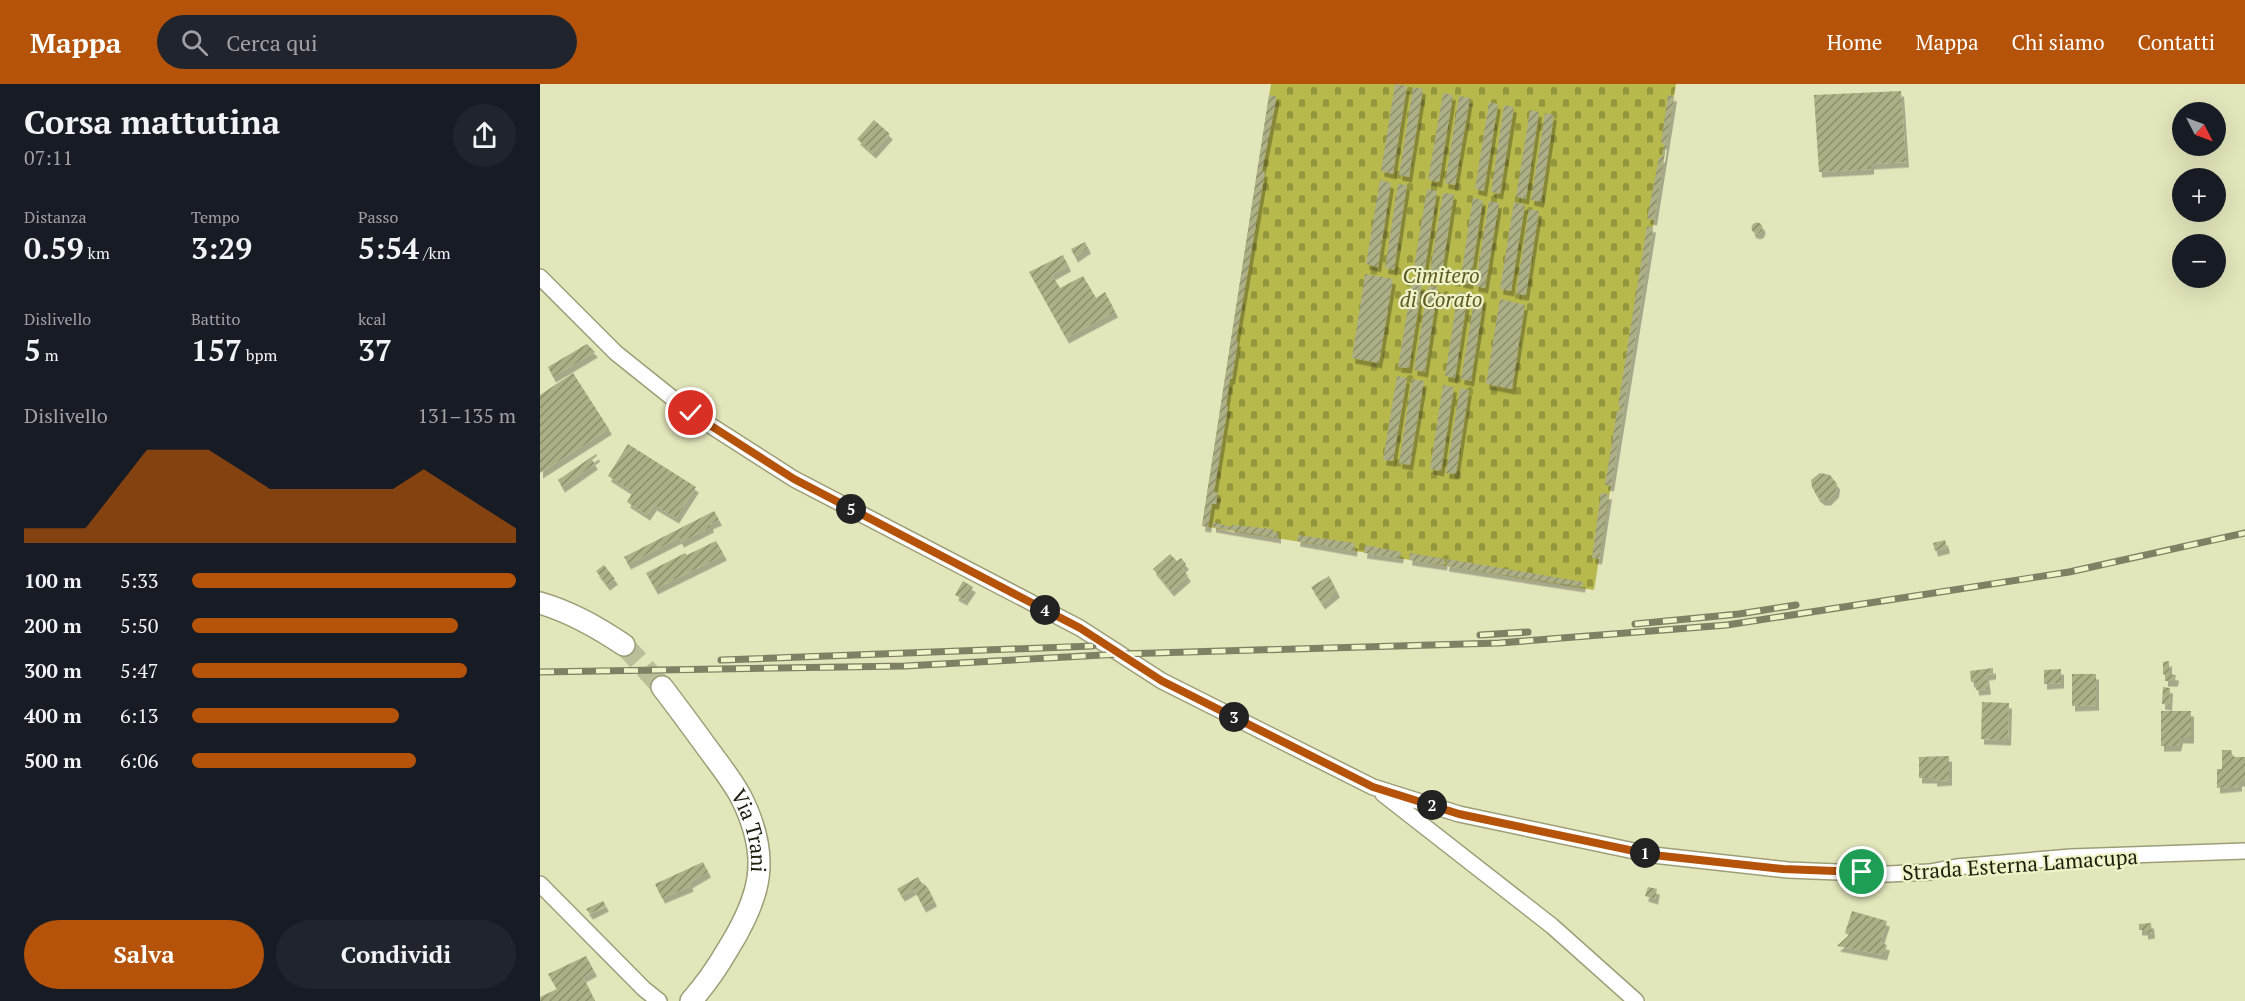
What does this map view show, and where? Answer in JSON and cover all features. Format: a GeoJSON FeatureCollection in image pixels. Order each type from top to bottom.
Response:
{"type":"FeatureCollection","features":[{"type":"Feature","properties":{"kind":"main road"},"geometry":{"type":"LineString","coordinates":[[540,603],[569,612],[624,645]]}},
{"type":"Feature","properties":{"kind":"main road","name":"Via Trani"},"geometry":{"type":"LineString","coordinates":[[662,687],[742,797],[753,823],[758,848],[759,876],[754,900],[744,923],[699,996]]}},
{"type":"Feature","properties":{"kind":"street"},"geometry":{"type":"LineString","coordinates":[[540,277],[616,353],[682,407],[794,479],[1080,628],[1162,681],[1373,787],[1552,926],[1636,1001]]}},
{"type":"Feature","properties":{"kind":"street","name":"Strada Esterna Lamacupa"},"geometry":{"type":"LineString","coordinates":[[1373,787],[1459,814],[1653,855],[1783,869],[1887,874],[1930,872],[1956,867],[2071,857],[2245,851]]}},
{"type":"Feature","properties":{"kind":"street"},"geometry":{"type":"LineString","coordinates":[[540,884],[648,995],[659,1001]]}},
{"type":"Feature","properties":{"kind":"green space","name":"Cimitero di Corato"},"geometry":{"type":"Polygon","coordinates":[[[1271,84],[1676,84],[1594,590],[1202,526],[1271,84]]]}},
{"type":"Feature","properties":{"kind":"building"},"geometry":{"type":"Polygon","coordinates":[[[1395,84],[1407,86],[1393,174],[1381,171],[1395,84]]]}},
{"type":"Feature","properties":{"kind":"building"},"geometry":{"type":"Polygon","coordinates":[[[1413,87],[1423,89],[1409,177],[1399,175],[1413,87]]]}},
{"type":"Feature","properties":{"kind":"building"},"geometry":{"type":"Polygon","coordinates":[[[1901,91],[1906,162],[1871,164],[1871,169],[1819,172],[1814,95],[1901,91]]]}},
{"type":"Feature","properties":{"kind":"building"},"geometry":{"type":"Polygon","coordinates":[[[1443,93],[1453,95],[1439,182],[1428,180],[1443,93]]]}},
{"type":"Feature","properties":{"kind":"building"},"geometry":{"type":"Polygon","coordinates":[[[1269,95],[1276,96],[1276,101],[1262,171],[1265,172],[1226,406],[1228,406],[1214,492],[1218,493],[1216,504],[1212,504],[1208,527],[1202,526],[1269,95]]]}},
{"type":"Feature","properties":{"kind":"building"},"geometry":{"type":"Polygon","coordinates":[[[1668,95],[1674,96],[1654,220],[1647,219],[1659,157],[1662,157],[1664,144],[1661,143],[1668,95]]]}},
{"type":"Feature","properties":{"kind":"building"},"geometry":{"type":"Polygon","coordinates":[[[1459,96],[1470,98],[1455,185],[1445,183],[1459,96]]]}},
{"type":"Feature","properties":{"kind":"building"},"geometry":{"type":"Polygon","coordinates":[[[1489,102],[1498,104],[1484,191],[1475,189],[1489,102]]]}},
{"type":"Feature","properties":{"kind":"building"},"geometry":{"type":"Polygon","coordinates":[[[1504,105],[1514,107],[1500,194],[1491,192],[1504,105]]]}},
{"type":"Feature","properties":{"kind":"building"},"geometry":{"type":"Polygon","coordinates":[[[1530,110],[1539,112],[1526,199],[1516,197],[1530,110]]]}},
{"type":"Feature","properties":{"kind":"building"},"geometry":{"type":"Polygon","coordinates":[[[1545,113],[1554,115],[1541,202],[1531,200],[1545,113]]]}},
{"type":"Feature","properties":{"kind":"building"},"geometry":{"type":"Polygon","coordinates":[[[874,120],[890,134],[873,153],[857,139],[874,120]]]}},
{"type":"Feature","properties":{"kind":"building"},"geometry":{"type":"Polygon","coordinates":[[[1380,180],[1391,183],[1378,267],[1366,264],[1380,180]]]}},
{"type":"Feature","properties":{"kind":"building"},"geometry":{"type":"Polygon","coordinates":[[[1398,184],[1407,185],[1394,270],[1385,268],[1398,184]]]}},
{"type":"Feature","properties":{"kind":"building"},"geometry":{"type":"Polygon","coordinates":[[[1427,189],[1437,191],[1424,275],[1413,273],[1427,189]]]}},
{"type":"Feature","properties":{"kind":"building"},"geometry":{"type":"Polygon","coordinates":[[[1443,193],[1454,194],[1441,279],[1429,277],[1443,193]]]}},
{"type":"Feature","properties":{"kind":"building"},"geometry":{"type":"Polygon","coordinates":[[[1473,198],[1483,200],[1470,284],[1460,282],[1473,198]]]}},
{"type":"Feature","properties":{"kind":"building"},"geometry":{"type":"Polygon","coordinates":[[[1489,201],[1499,203],[1485,288],[1475,286],[1489,201]]]}},
{"type":"Feature","properties":{"kind":"building"},"geometry":{"type":"Polygon","coordinates":[[[1514,202],[1525,205],[1511,291],[1500,289],[1514,202]]]}},
{"type":"Feature","properties":{"kind":"building"},"geometry":{"type":"Polygon","coordinates":[[[1529,209],[1539,211],[1526,295],[1516,294],[1529,209]]]}},
{"type":"Feature","properties":{"kind":"building"},"geometry":{"type":"Polygon","coordinates":[[[1757,223],[1761,224],[1761,232],[1757,233],[1753,232],[1752,228],[1753,224],[1757,223]]]}},
{"type":"Feature","properties":{"kind":"building"},"geometry":{"type":"Polygon","coordinates":[[[1647,226],[1653,227],[1611,486],[1605,485],[1617,411],[1620,406],[1618,405],[1647,226]]]}},
{"type":"Feature","properties":{"kind":"building"},"geometry":{"type":"Polygon","coordinates":[[[1085,242],[1088,248],[1075,257],[1071,249],[1085,242]]]}},
{"type":"Feature","properties":{"kind":"building"},"geometry":{"type":"Polygon","coordinates":[[[1063,255],[1068,266],[1052,275],[1060,288],[1083,276],[1096,298],[1105,292],[1115,312],[1066,338],[1029,272],[1063,255]]]}},
{"type":"Feature","properties":{"kind":"building"},"geometry":{"type":"Polygon","coordinates":[[[1365,274],[1393,279],[1379,363],[1352,358],[1365,274]]]}},
{"type":"Feature","properties":{"kind":"building"},"geometry":{"type":"Polygon","coordinates":[[[1412,283],[1422,284],[1409,368],[1398,367],[1412,283]]]}},
{"type":"Feature","properties":{"kind":"building"},"geometry":{"type":"Polygon","coordinates":[[[1428,286],[1438,287],[1425,372],[1414,370],[1428,286]]]}},
{"type":"Feature","properties":{"kind":"building"},"geometry":{"type":"Polygon","coordinates":[[[1458,292],[1468,294],[1455,378],[1445,376],[1458,292]]]}},
{"type":"Feature","properties":{"kind":"building"},"geometry":{"type":"Polygon","coordinates":[[[1475,295],[1484,297],[1471,381],[1461,379],[1475,295]]]}},
{"type":"Feature","properties":{"kind":"building"},"geometry":{"type":"Polygon","coordinates":[[[1500,299],[1525,305],[1512,389],[1486,384],[1500,299]]]}},
{"type":"Feature","properties":{"kind":"building"},"geometry":{"type":"Polygon","coordinates":[[[587,344],[595,352],[553,377],[548,367],[587,344]]]}},
{"type":"Feature","properties":{"kind":"building"},"geometry":{"type":"Polygon","coordinates":[[[573,373],[609,429],[540,473],[540,395],[573,373]]]}},
{"type":"Feature","properties":{"kind":"building"},"geometry":{"type":"Polygon","coordinates":[[[1397,376],[1407,378],[1393,461],[1383,460],[1397,376]]]}},
{"type":"Feature","properties":{"kind":"building"},"geometry":{"type":"Polygon","coordinates":[[[1412,379],[1424,381],[1410,465],[1399,463],[1412,379]]]}},
{"type":"Feature","properties":{"kind":"building"},"geometry":{"type":"Polygon","coordinates":[[[1443,385],[1454,387],[1441,471],[1430,469],[1443,385]]]}},
{"type":"Feature","properties":{"kind":"building"},"geometry":{"type":"Polygon","coordinates":[[[1460,388],[1469,390],[1456,474],[1446,473],[1460,388]]]}},
{"type":"Feature","properties":{"kind":"building"},"geometry":{"type":"Polygon","coordinates":[[[628,444],[696,487],[676,518],[654,505],[647,515],[627,502],[633,492],[608,476],[628,444]]]}},
{"type":"Feature","properties":{"kind":"building"},"geometry":{"type":"Polygon","coordinates":[[[596,454],[597,456],[592,460],[595,464],[562,487],[558,480],[596,454]]]}},
{"type":"Feature","properties":{"kind":"building"},"geometry":{"type":"Polygon","coordinates":[[[1820,473],[1830,475],[1837,484],[1836,492],[1828,500],[1822,500],[1817,496],[1812,487],[1811,480],[1820,473]]]}},
{"type":"Feature","properties":{"kind":"building"},"geometry":{"type":"Polygon","coordinates":[[[1601,493],[1609,494],[1599,559],[1592,558],[1601,493]]]}},
{"type":"Feature","properties":{"kind":"building"},"geometry":{"type":"Polygon","coordinates":[[[714,511],[719,520],[710,524],[711,527],[681,542],[679,538],[628,564],[624,557],[714,511]]]}},
{"type":"Feature","properties":{"kind":"building"},"geometry":{"type":"Polygon","coordinates":[[[1213,522],[1231,527],[1232,525],[1273,529],[1273,532],[1278,533],[1278,538],[1213,527],[1213,522]]]}},
{"type":"Feature","properties":{"kind":"building"},"geometry":{"type":"Polygon","coordinates":[[[1298,535],[1355,543],[1354,551],[1297,541],[1298,535]]]}},
{"type":"Feature","properties":{"kind":"building"},"geometry":{"type":"Polygon","coordinates":[[[1945,540],[1947,548],[1935,551],[1933,543],[1945,540]]]}},
{"type":"Feature","properties":{"kind":"building"},"geometry":{"type":"Polygon","coordinates":[[[716,541],[724,555],[655,589],[646,573],[685,553],[687,555],[716,541]]]}},
{"type":"Feature","properties":{"kind":"building"},"geometry":{"type":"Polygon","coordinates":[[[1365,545],[1401,552],[1400,558],[1364,553],[1365,545]]]}},
{"type":"Feature","properties":{"kind":"building"},"geometry":{"type":"Polygon","coordinates":[[[1410,553],[1445,559],[1444,565],[1409,560],[1410,553]]]}},
{"type":"Feature","properties":{"kind":"building"},"geometry":{"type":"Polygon","coordinates":[[[1170,554],[1177,561],[1181,558],[1186,564],[1182,568],[1188,576],[1171,591],[1153,569],[1170,554]]]}},
{"type":"Feature","properties":{"kind":"building"},"geometry":{"type":"Polygon","coordinates":[[[1447,559],[1583,582],[1582,587],[1446,566],[1447,559]]]}},
{"type":"Feature","properties":{"kind":"building"},"geometry":{"type":"Polygon","coordinates":[[[604,565],[615,579],[607,585],[596,571],[604,565]]]}},
{"type":"Feature","properties":{"kind":"building"},"geometry":{"type":"Polygon","coordinates":[[[1329,576],[1337,592],[1322,604],[1311,587],[1329,576]]]}},
{"type":"Feature","properties":{"kind":"building"},"geometry":{"type":"Polygon","coordinates":[[[963,581],[973,587],[964,600],[955,595],[963,581]]]}},
{"type":"Feature","properties":{"kind":"building"},"geometry":{"type":"Polygon","coordinates":[[[2169,661],[2169,674],[2176,675],[2175,681],[2165,681],[2163,662],[2169,661]]]}},
{"type":"Feature","properties":{"kind":"building"},"geometry":{"type":"Polygon","coordinates":[[[1993,668],[1993,674],[1986,675],[1988,689],[1976,690],[1975,682],[1971,682],[1970,671],[1993,668]]]}},
{"type":"Feature","properties":{"kind":"building"},"geometry":{"type":"Polygon","coordinates":[[[2061,669],[2061,683],[2044,684],[2044,670],[2061,669]]]}},
{"type":"Feature","properties":{"kind":"building"},"geometry":{"type":"Polygon","coordinates":[[[2072,674],[2096,674],[2096,705],[2072,706],[2072,674]]]}},
{"type":"Feature","properties":{"kind":"building"},"geometry":{"type":"Polygon","coordinates":[[[2163,687],[2170,688],[2169,705],[2162,704],[2163,687]]]}},
{"type":"Feature","properties":{"kind":"building"},"geometry":{"type":"Polygon","coordinates":[[[1982,702],[2009,703],[2008,740],[1981,739],[1982,702]]]}},
{"type":"Feature","properties":{"kind":"building"},"geometry":{"type":"Polygon","coordinates":[[[2161,711],[2191,711],[2191,738],[2180,738],[2178,746],[2161,746],[2161,711]]]}},
{"type":"Feature","properties":{"kind":"building"},"geometry":{"type":"Polygon","coordinates":[[[2222,750],[2231,750],[2233,757],[2245,757],[2245,781],[2239,781],[2239,786],[2217,788],[2217,769],[2222,769],[2222,750]]]}},
{"type":"Feature","properties":{"kind":"building"},"geometry":{"type":"Polygon","coordinates":[[[1949,756],[1949,780],[1934,781],[1934,778],[1919,778],[1919,757],[1949,756]]]}},
{"type":"Feature","properties":{"kind":"building"},"geometry":{"type":"Polygon","coordinates":[[[703,862],[708,872],[689,883],[691,886],[662,898],[655,884],[703,862]]]}},
{"type":"Feature","properties":{"kind":"building"},"geometry":{"type":"Polygon","coordinates":[[[918,877],[928,888],[934,901],[923,907],[914,889],[902,896],[897,889],[918,877]]]}},
{"type":"Feature","properties":{"kind":"building"},"geometry":{"type":"Polygon","coordinates":[[[1648,887],[1657,889],[1655,899],[1645,896],[1648,887]]]}},
{"type":"Feature","properties":{"kind":"building"},"geometry":{"type":"Polygon","coordinates":[[[603,901],[606,906],[590,914],[586,909],[603,901]]]}},
{"type":"Feature","properties":{"kind":"building"},"geometry":{"type":"Polygon","coordinates":[[[1852,911],[1887,921],[1880,943],[1887,945],[1884,955],[1837,946],[1849,935],[1845,933],[1852,911]]]}},
{"type":"Feature","properties":{"kind":"building"},"geometry":{"type":"Polygon","coordinates":[[[2151,923],[2152,933],[2145,934],[2145,930],[2139,930],[2139,924],[2151,923]]]}},
{"type":"Feature","properties":{"kind":"building"},"geometry":{"type":"Polygon","coordinates":[[[586,956],[594,971],[583,977],[595,1001],[540,1001],[540,997],[557,989],[548,974],[586,956]]]}},
{"type":"Feature","properties":{"kind":"tunnel"},"geometry":{"type":"LineString","coordinates":[[624,645],[662,687]]}},
{"type":"Feature","properties":{"kind":"railway"},"geometry":{"type":"LineString","coordinates":[[540,672],[905,666],[1121,654],[1499,643],[1727,625],[2069,572],[2245,533]]}},
{"type":"Feature","properties":{"kind":"railway"},"geometry":{"type":"LineString","coordinates":[[1635,624],[1739,614],[1796,605]]}},
{"type":"Feature","properties":{"kind":"railway"},"geometry":{"type":"LineString","coordinates":[[1480,635],[1528,632]]}},
{"type":"Feature","properties":{"kind":"railway"},"geometry":{"type":"LineString","coordinates":[[721,660],[1093,646]]}},
{"type":"Feature","properties":{"kind":"route"},"geometry":{"type":"LineString","coordinates":[[691,413],[794,479],[1080,628],[1162,681],[1373,787],[1459,814],[1653,855],[1783,869],[1862,872]]}}]}
